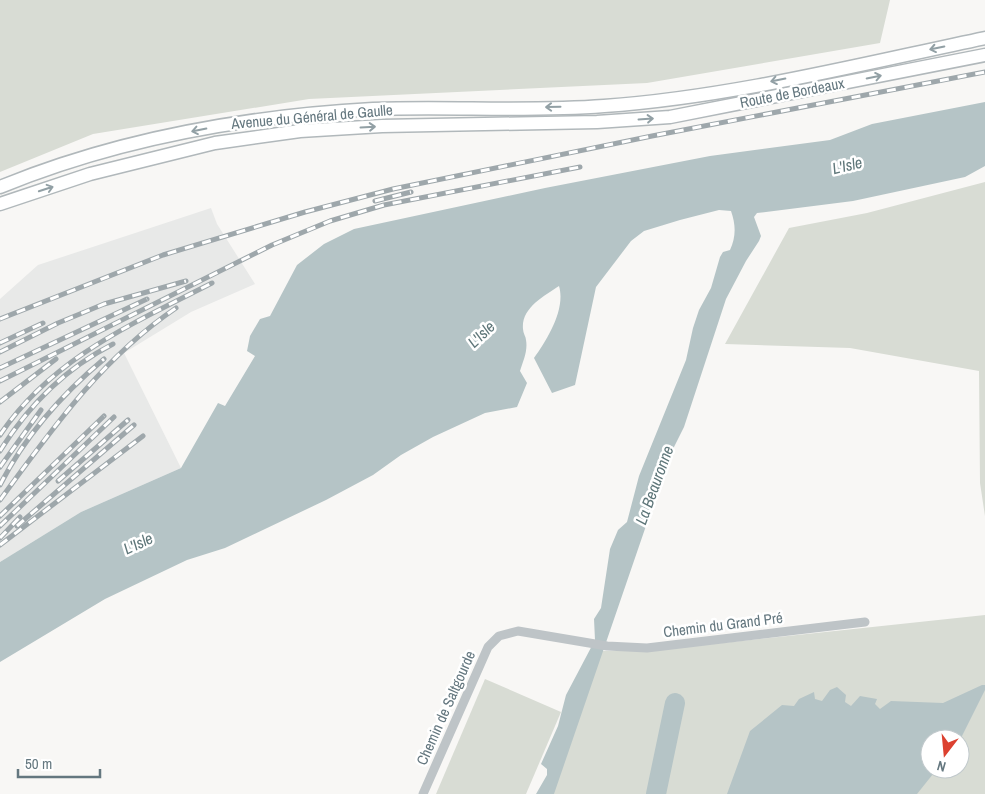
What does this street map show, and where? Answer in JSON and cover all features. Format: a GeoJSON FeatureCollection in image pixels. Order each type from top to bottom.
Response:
{"type":"FeatureCollection","features":[{"type":"Feature","properties":{"kind":"main road","name":"Route de Bordeaux"},"geometry":{"type":"LineString","coordinates":[[602,106],[672,100],[985,38]]}},
{"type":"Feature","properties":{"kind":"main road","name":"Route de Bordeaux"},"geometry":{"type":"LineString","coordinates":[[597,122],[670,117],[985,55]]}},
{"type":"Feature","properties":{"kind":"main road","name":"Avenue du Général de Gaulle"},"geometry":{"type":"LineString","coordinates":[[0,187],[25,177],[132,144],[218,127],[289,116],[373,109],[602,106]]}},
{"type":"Feature","properties":{"kind":"main road","name":"Avenue du Général de Gaulle"},"geometry":{"type":"LineString","coordinates":[[0,204],[90,174],[169,153],[215,143],[300,131],[382,126],[597,122]]}},
{"type":"Feature","properties":{"kind":"street","name":"Chemin du Grand Pré"},"geometry":{"type":"LineString","coordinates":[[586,642],[607,646],[647,648],[865,622]]}},
{"type":"Feature","properties":{"kind":"street","name":"Chemin de Saltgourde"},"geometry":{"type":"LineString","coordinates":[[423,794],[488,647],[499,636],[518,631],[586,642]]}},
{"type":"Feature","properties":{"kind":"shaded area"},"geometry":{"type":"Polygon","coordinates":[[[0,0],[890,0],[880,43],[647,83],[309,99],[93,134],[0,172],[0,0]]]}},
{"type":"Feature","properties":{"kind":"shaded area"},"geometry":{"type":"Polygon","coordinates":[[[985,182],[985,516],[980,483],[979,371],[850,348],[725,344],[789,228],[867,213],[985,182]]]}},
{"type":"Feature","properties":{"kind":"shaded area"},"geometry":{"type":"Polygon","coordinates":[[[211,208],[217,224],[255,284],[191,312],[124,353],[181,468],[81,512],[0,562],[0,299],[38,265],[211,208]]]}},
{"type":"Feature","properties":{"kind":"shaded area"},"geometry":{"type":"Polygon","coordinates":[[[985,615],[985,794],[550,794],[601,651],[648,651],[985,615]]]}},
{"type":"Feature","properties":{"kind":"shaded area"},"geometry":{"type":"Polygon","coordinates":[[[485,679],[561,712],[526,794],[436,794],[485,679]]]}},
{"type":"Feature","properties":{"kind":"water","name":"L'Isle"},"geometry":{"type":"Polygon","coordinates":[[[985,102],[985,166],[965,177],[853,201],[757,213],[754,217],[761,236],[726,299],[684,427],[671,453],[554,794],[536,794],[547,775],[547,769],[541,764],[558,726],[566,695],[595,640],[594,619],[601,608],[610,549],[618,530],[627,522],[639,476],[686,360],[693,328],[699,310],[711,288],[720,257],[723,252],[730,250],[732,245],[735,231],[731,211],[719,210],[680,220],[644,231],[631,241],[596,287],[575,385],[552,393],[534,358],[558,314],[560,304],[559,286],[535,303],[523,322],[526,348],[520,371],[527,383],[517,407],[485,413],[433,437],[401,455],[373,475],[326,500],[225,548],[187,560],[105,599],[0,662],[0,562],[81,512],[181,468],[218,403],[225,406],[255,356],[247,351],[250,336],[260,319],[270,316],[297,265],[324,244],[354,229],[545,188],[710,156],[830,140],[872,124],[985,102]]]}},
{"type":"Feature","properties":{"kind":"water"},"geometry":{"type":"Polygon","coordinates":[[[985,685],[985,690],[966,729],[920,729],[920,779],[929,779],[917,794],[727,794],[750,731],[782,705],[794,706],[799,699],[814,692],[815,699],[822,701],[830,690],[837,687],[846,695],[845,702],[851,706],[860,696],[877,699],[875,704],[880,709],[891,701],[943,703],[985,685]]]}},
{"type":"Feature","properties":{"kind":"waterway","name":"La Beauronne"},"geometry":{"type":"LineString","coordinates":[[656,794],[675,703]]}},
{"type":"Feature","properties":{"kind":"railway"},"geometry":{"type":"LineString","coordinates":[[0,319],[163,255],[305,212],[393,189],[652,136],[985,72]]}},
{"type":"Feature","properties":{"kind":"railway"},"geometry":{"type":"LineString","coordinates":[[0,381],[272,245],[330,221],[384,205],[580,167]]}},
{"type":"Feature","properties":{"kind":"railway"},"geometry":{"type":"LineString","coordinates":[[375,201],[411,192]]}},
{"type":"Feature","properties":{"kind":"railway"},"geometry":{"type":"LineString","coordinates":[[0,352],[58,323],[104,304],[186,281]]}},
{"type":"Feature","properties":{"kind":"railway"},"geometry":{"type":"LineString","coordinates":[[0,435],[21,408],[69,364],[123,329],[212,283]]}},
{"type":"Feature","properties":{"kind":"railway"},"geometry":{"type":"LineString","coordinates":[[0,368],[147,299]]}},
{"type":"Feature","properties":{"kind":"railway"},"geometry":{"type":"LineString","coordinates":[[0,500],[80,396],[125,349],[176,308]]}},
{"type":"Feature","properties":{"kind":"railway"},"geometry":{"type":"LineString","coordinates":[[0,343],[43,323]]}},
{"type":"Feature","properties":{"kind":"railway"},"geometry":{"type":"LineString","coordinates":[[0,451],[23,419],[49,390],[79,365],[113,344]]}},
{"type":"Feature","properties":{"kind":"railway"},"geometry":{"type":"LineString","coordinates":[[0,402],[56,359]]}},
{"type":"Feature","properties":{"kind":"railway"},"geometry":{"type":"LineString","coordinates":[[0,485],[21,450],[45,417],[73,387],[104,359]]}},
{"type":"Feature","properties":{"kind":"railway"},"geometry":{"type":"LineString","coordinates":[[0,467],[41,410]]}},
{"type":"Feature","properties":{"kind":"railway"},"geometry":{"type":"LineString","coordinates":[[0,516],[104,416]]}},
{"type":"Feature","properties":{"kind":"railway"},"geometry":{"type":"LineString","coordinates":[[0,526],[114,417]]}},
{"type":"Feature","properties":{"kind":"railway"},"geometry":{"type":"LineString","coordinates":[[58,481],[128,420]]}},
{"type":"Feature","properties":{"kind":"railway"},"geometry":{"type":"LineString","coordinates":[[17,526],[134,425]]}},
{"type":"Feature","properties":{"kind":"railway"},"geometry":{"type":"LineString","coordinates":[[0,545],[143,436]]}},
{"type":"Feature","properties":{"kind":"railway"},"geometry":{"type":"LineString","coordinates":[[0,538],[20,517]]}}]}
